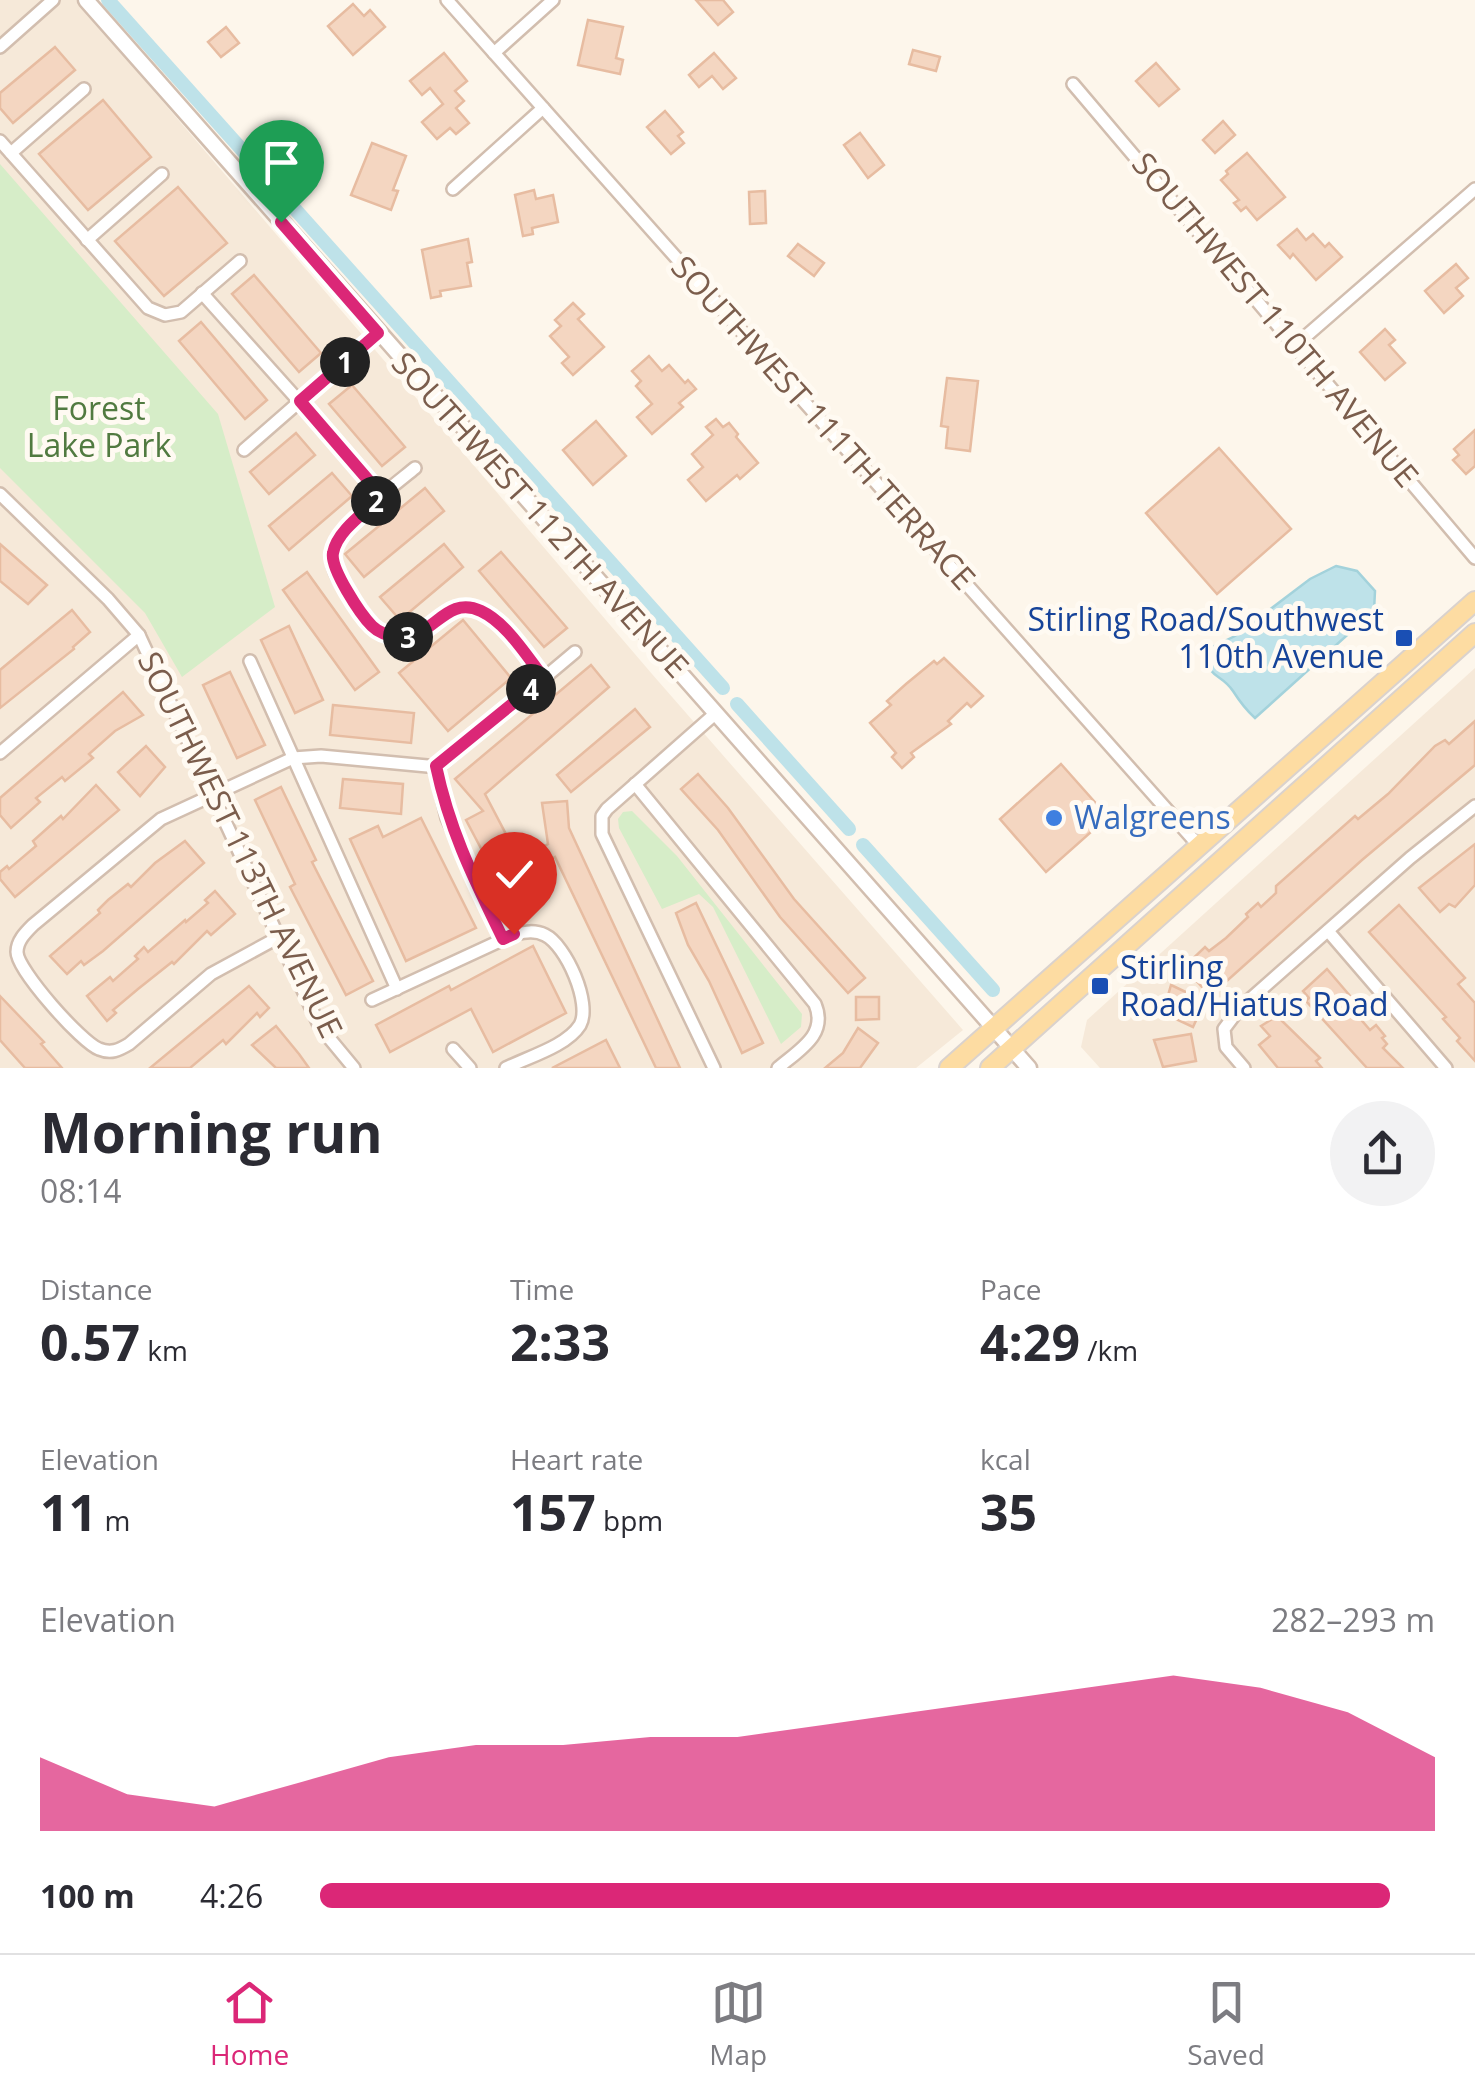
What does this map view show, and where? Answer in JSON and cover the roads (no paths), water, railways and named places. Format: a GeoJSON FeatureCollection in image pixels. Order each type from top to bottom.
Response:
{"type":"FeatureCollection","features":[{"type":"Feature","properties":{"kind":"main road"},"geometry":{"type":"LineString","coordinates":[[949,1068],[1475,601]]}},
{"type":"Feature","properties":{"kind":"main road"},"geometry":{"type":"LineString","coordinates":[[990,1068],[1475,633]]}},
{"type":"Feature","properties":{"kind":"street"},"geometry":{"type":"LineString","coordinates":[[0,48],[53,0]]}},
{"type":"Feature","properties":{"kind":"street","name":"SOUTHWEST 112TH AVENUE"},"geometry":{"type":"LineString","coordinates":[[86,0],[1028,1068]]}},
{"type":"Feature","properties":{"kind":"street","name":"SOUTHWEST 111TH TERRACE"},"geometry":{"type":"LineString","coordinates":[[446,0],[1200,847]]}},
{"type":"Feature","properties":{"kind":"street"},"geometry":{"type":"LineString","coordinates":[[494,53],[552,0]]}},
{"type":"Feature","properties":{"kind":"street","name":"SOUTHWEST 110TH AVENUE"},"geometry":{"type":"LineString","coordinates":[[1077,85],[1475,558]]}},
{"type":"Feature","properties":{"kind":"street"},"geometry":{"type":"LineString","coordinates":[[11,154],[84,89]]}},
{"type":"Feature","properties":{"kind":"street"},"geometry":{"type":"LineString","coordinates":[[452,189],[543,108]]}},
{"type":"Feature","properties":{"kind":"street"},"geometry":{"type":"LineString","coordinates":[[0,141],[148,308],[165,315],[181,312],[240,262]]}},
{"type":"Feature","properties":{"kind":"street"},"geometry":{"type":"LineString","coordinates":[[87,240],[162,174]]}},
{"type":"Feature","properties":{"kind":"street"},"geometry":{"type":"LineString","coordinates":[[1297,344],[1475,190]]}},
{"type":"Feature","properties":{"kind":"street"},"geometry":{"type":"LineString","coordinates":[[202,293],[382,496]]}},
{"type":"Feature","properties":{"kind":"street"},"geometry":{"type":"LineString","coordinates":[[244,450],[378,333]]}},
{"type":"Feature","properties":{"kind":"street"},"geometry":{"type":"LineString","coordinates":[[415,468],[341,536],[332,553],[334,569],[372,626],[386,635],[406,638],[426,629],[449,609],[464,606],[497,622],[544,678]]}},
{"type":"Feature","properties":{"kind":"street","name":"SOUTHWEST 113TH AVENUE"},"geometry":{"type":"LineString","coordinates":[[0,494],[108,598],[139,636],[320,1027],[354,1068]]}},
{"type":"Feature","properties":{"kind":"street"},"geometry":{"type":"LineString","coordinates":[[0,753],[139,636]]}},
{"type":"Feature","properties":{"kind":"street"},"geometry":{"type":"LineString","coordinates":[[279,937],[212,974],[129,1044],[112,1052],[82,1038],[24,971],[17,948],[33,925],[146,829],[174,811],[293,758],[321,756],[437,767],[575,652]]}},
{"type":"Feature","properties":{"kind":"street"},"geometry":{"type":"LineString","coordinates":[[250,661],[397,988]]}},
{"type":"Feature","properties":{"kind":"street"},"geometry":{"type":"LineString","coordinates":[[714,1068],[602,834],[602,816],[716,713]]}},
{"type":"Feature","properties":{"kind":"street"},"geometry":{"type":"LineString","coordinates":[[437,767],[447,818],[503,939]]}},
{"type":"Feature","properties":{"kind":"street"},"geometry":{"type":"LineString","coordinates":[[635,784],[815,1004],[820,1021],[813,1038],[778,1068]]}},
{"type":"Feature","properties":{"kind":"street"},"geometry":{"type":"LineString","coordinates":[[1244,1068],[1226,1047],[1224,1028],[1239,1010],[1475,806]]}},
{"type":"Feature","properties":{"kind":"street"},"geometry":{"type":"LineString","coordinates":[[1328,931],[1446,1068]]}},
{"type":"Feature","properties":{"kind":"street"},"geometry":{"type":"LineString","coordinates":[[372,1000],[503,939],[524,932],[543,934],[555,942],[583,994],[584,1014],[567,1038],[506,1068]]}},
{"type":"Feature","properties":{"kind":"street"},"geometry":{"type":"LineString","coordinates":[[453,1049],[470,1068]]}},
{"type":"Feature","properties":{"kind":"water"},"geometry":{"type":"Polygon","coordinates":[[[1336,566],[1357,571],[1375,591],[1374,611],[1255,718],[1229,685],[1213,672],[1202,652],[1235,636],[1310,579],[1336,566]]]}},
{"type":"Feature","properties":{"kind":"waterway"},"geometry":{"type":"LineString","coordinates":[[108,0],[723,688]]}},
{"type":"Feature","properties":{"kind":"waterway"},"geometry":{"type":"LineString","coordinates":[[737,704],[849,829]]}},
{"type":"Feature","properties":{"kind":"waterway"},"geometry":{"type":"LineString","coordinates":[[863,845],[993,990]]}},
{"type":"Feature","properties":{"kind":"place","name":"Stirling Road/Southwest 110th Avenue"},"geometry":{"type":"Point","coordinates":[1404,638]}},
{"type":"Feature","properties":{"kind":"place","name":"Walgreens"},"geometry":{"type":"Point","coordinates":[1054,818]}},
{"type":"Feature","properties":{"kind":"place","name":"Stirling Road/Hiatus Road"},"geometry":{"type":"Point","coordinates":[1100,986]}},
{"type":"Feature","properties":{"kind":"park label","name":"Forest Lake Park"},"geometry":{"type":"Point","coordinates":[99,428]}}]}
